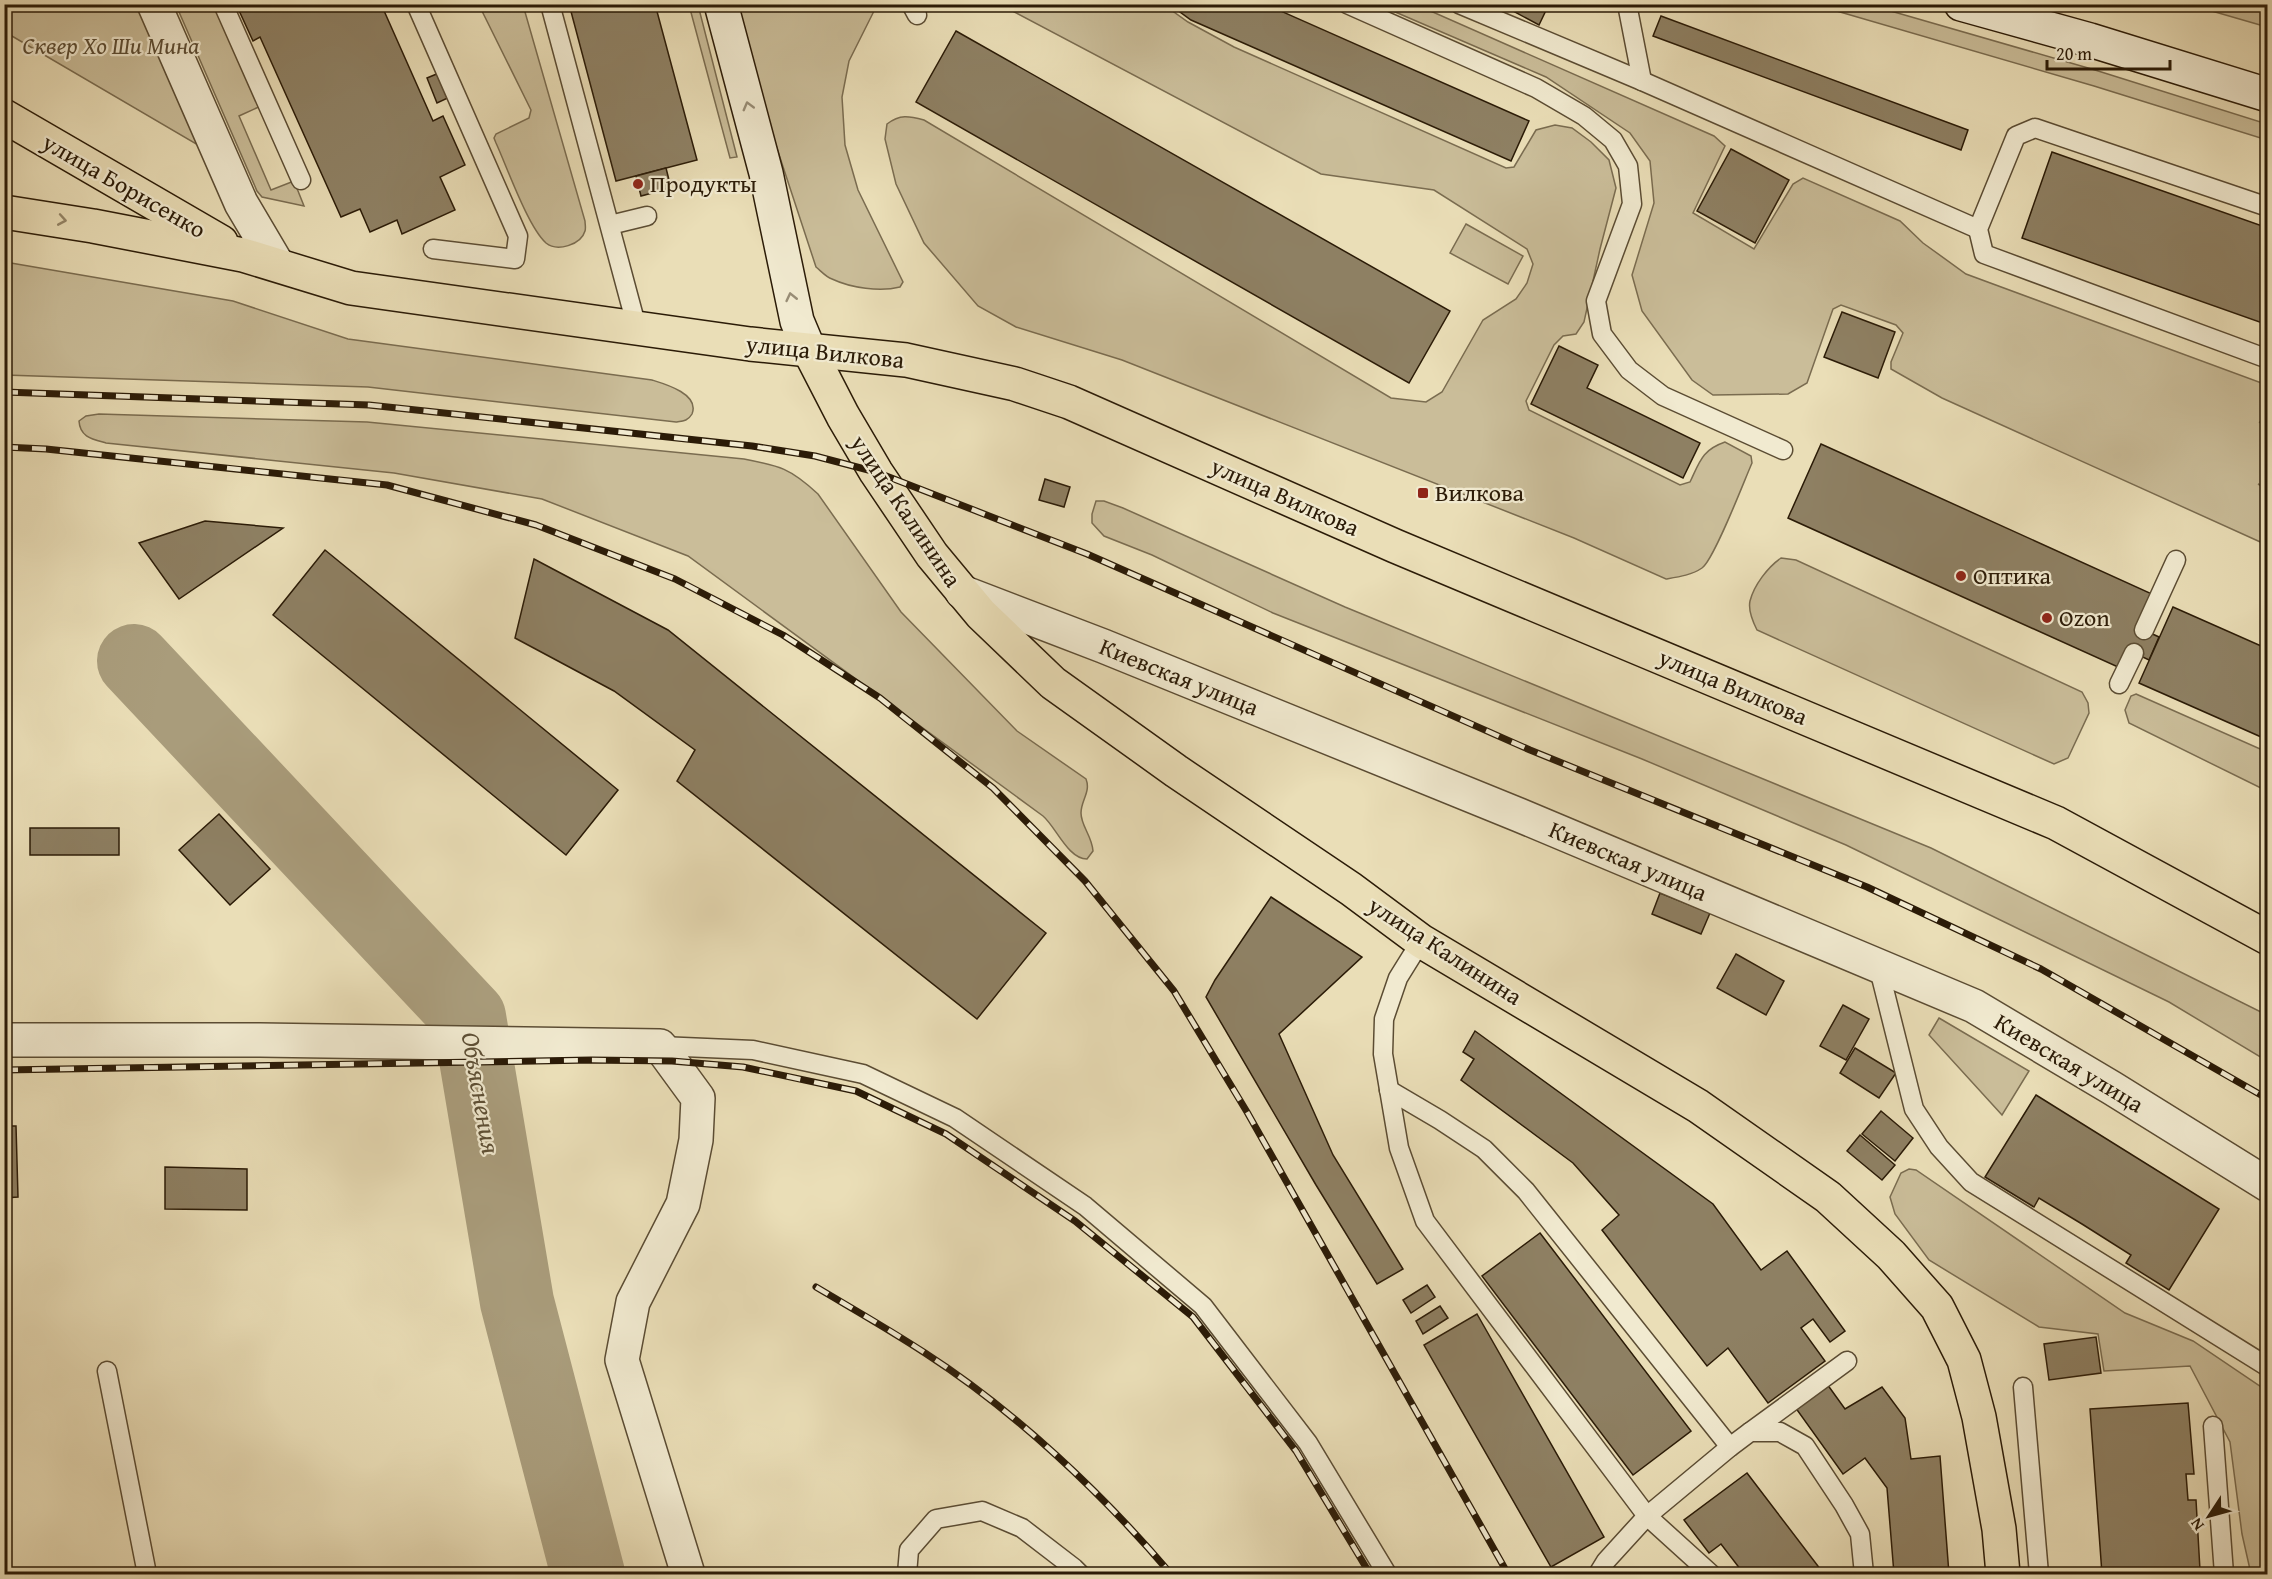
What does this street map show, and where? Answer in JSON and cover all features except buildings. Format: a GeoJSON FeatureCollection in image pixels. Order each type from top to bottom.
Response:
{"type":"FeatureCollection","features":[{"type":"Feature","properties":{"kind":"main road","name":"улица Борисенко"},"geometry":{"type":"LineString","coordinates":[[4,116],[243,255]]}},
{"type":"Feature","properties":{"kind":"main road"},"geometry":{"type":"LineString","coordinates":[[4,212],[83,224],[243,255]]}},
{"type":"Feature","properties":{"kind":"main road","name":"улица Вилкова"},"geometry":{"type":"LineString","coordinates":[[243,255],[351,288],[810,352],[906,360],[1015,384],[1069,402],[1395,546],[2056,823],[2268,938]]}},
{"type":"Feature","properties":{"kind":"main road","name":"улица Калинина"},"geometry":{"type":"LineString","coordinates":[[810,352],[843,416],[912,528],[981,614],[1053,682],[1176,771],[1351,889],[1421,941],[1698,1106],[1828,1197],[1891,1255],[1937,1306],[1964,1360],[1981,1428],[1999,1529],[2003,1575]]}},
{"type":"Feature","properties":{"kind":"street","name":"улица Борисенко"},"geometry":{"type":"LineString","coordinates":[[154,4],[240,203],[277,264]]}},
{"type":"Feature","properties":{"kind":"street"},"geometry":{"type":"LineString","coordinates":[[721,4],[766,174],[796,321],[810,352]]}},
{"type":"Feature","properties":{"kind":"street"},"geometry":{"type":"LineString","coordinates":[[1961,4],[2090,40],[2268,95]]}},
{"type":"Feature","properties":{"kind":"street","name":"Киевская улица"},"geometry":{"type":"LineString","coordinates":[[962,592],[1103,646],[1974,1006],[2268,1185]]}},
{"type":"Feature","properties":{"kind":"street"},"geometry":{"type":"LineString","coordinates":[[4,1040],[260,1040],[660,1046],[698,1098],[696,1140],[683,1204],[633,1302],[622,1359],[688,1575]]}},
{"type":"Feature","properties":{"kind":"lane"},"geometry":{"type":"LineString","coordinates":[[223,4],[301,180]]}},
{"type":"Feature","properties":{"kind":"lane"},"geometry":{"type":"LineString","coordinates":[[416,4],[518,236],[515,259],[433,249]]}},
{"type":"Feature","properties":{"kind":"lane"},"geometry":{"type":"LineString","coordinates":[[550,4],[637,328]]}},
{"type":"Feature","properties":{"kind":"lane"},"geometry":{"type":"LineString","coordinates":[[1347,4],[1536,88],[1584,117],[1613,140],[1628,166],[1632,204],[1596,301],[1602,334],[1629,370],[1663,396],[1783,450]]}},
{"type":"Feature","properties":{"kind":"lane"},"geometry":{"type":"LineString","coordinates":[[1459,4],[1642,81],[1978,229]]}},
{"type":"Feature","properties":{"kind":"lane"},"geometry":{"type":"LineString","coordinates":[[1627,4],[1642,81]]}},
{"type":"Feature","properties":{"kind":"lane"},"geometry":{"type":"LineString","coordinates":[[2268,207],[2035,128],[2016,136],[1978,229],[1984,254],[2268,359]]}},
{"type":"Feature","properties":{"kind":"lane"},"geometry":{"type":"LineString","coordinates":[[610,225],[647,216]]}},
{"type":"Feature","properties":{"kind":"lane"},"geometry":{"type":"LineString","coordinates":[[2144,630],[2176,560]]}},
{"type":"Feature","properties":{"kind":"lane"},"geometry":{"type":"LineString","coordinates":[[2120,684],[2134,653]]}},
{"type":"Feature","properties":{"kind":"lane"},"geometry":{"type":"LineString","coordinates":[[1421,941],[1398,978],[1384,1019],[1383,1054],[1399,1148],[1425,1221],[1647,1516],[1712,1575]]}},
{"type":"Feature","properties":{"kind":"lane"},"geometry":{"type":"LineString","coordinates":[[1878,965],[1914,1108],[1939,1147],[1971,1182],[2190,1317],[2265,1359]]}},
{"type":"Feature","properties":{"kind":"lane"},"geometry":{"type":"LineString","coordinates":[[660,1046],[753,1050],[863,1074],[955,1118],[1085,1206],[1203,1306],[1308,1443],[1387,1575]]}},
{"type":"Feature","properties":{"kind":"lane"},"geometry":{"type":"LineString","coordinates":[[1389,1090],[1484,1149],[1526,1191],[1730,1447]]}},
{"type":"Feature","properties":{"kind":"lane"},"geometry":{"type":"LineString","coordinates":[[1598,1575],[1606,1561],[1647,1516],[1730,1447],[1847,1361]]}},
{"type":"Feature","properties":{"kind":"lane"},"geometry":{"type":"LineString","coordinates":[[107,1371],[147,1575]]}},
{"type":"Feature","properties":{"kind":"lane"},"geometry":{"type":"LineString","coordinates":[[2023,1387],[2039,1575]]}},
{"type":"Feature","properties":{"kind":"lane"},"geometry":{"type":"LineString","coordinates":[[2213,1426],[2224,1575]]}},
{"type":"Feature","properties":{"kind":"lane"},"geometry":{"type":"LineString","coordinates":[[1750,1432],[1780,1432],[1805,1446],[1844,1504],[1860,1534],[1864,1575]]}},
{"type":"Feature","properties":{"kind":"lane"},"geometry":{"type":"LineString","coordinates":[[907,1575],[909,1550],[936,1519],[982,1511],[1022,1528],[1080,1575]]}},
{"type":"Feature","properties":{"kind":"green space","name":"Сквер Хо Ши Мина"},"geometry":{"type":"Polygon","coordinates":[[[5,5],[138,5],[203,148],[5,32],[5,5]]]}},
{"type":"Feature","properties":{"kind":"green space"},"geometry":{"type":"Polygon","coordinates":[[[176,5],[182,5],[184,8],[192,5],[214,5],[261,106],[239,116],[271,190],[294,181],[304,206],[262,197],[257,191],[176,5]]]}},
{"type":"Feature","properties":{"kind":"green space"},"geometry":{"type":"Polygon","coordinates":[[[479,5],[523,5],[585,221],[583,236],[568,246],[551,246],[539,235],[525,211],[494,138],[496,134],[529,118],[531,110],[479,5]]]}},
{"type":"Feature","properties":{"kind":"green space"},"geometry":{"type":"Polygon","coordinates":[[[689,5],[698,5],[737,157],[730,158],[689,5]]]}},
{"type":"Feature","properties":{"kind":"green space"},"geometry":{"type":"Polygon","coordinates":[[[736,5],[872,5],[874,11],[849,61],[842,97],[845,145],[858,190],[903,282],[900,287],[875,289],[848,285],[830,278],[816,267],[767,118],[736,5]]]}},
{"type":"Feature","properties":{"kind":"green space"},"geometry":{"type":"Polygon","coordinates":[[[1001,5],[1164,5],[1188,22],[1234,47],[1506,168],[1514,167],[1536,130],[1555,125],[1572,128],[1591,142],[1609,160],[1616,188],[1584,322],[1576,334],[1563,336],[1554,345],[1526,401],[1529,410],[1680,485],[1690,482],[1699,462],[1717,445],[1725,442],[1751,456],[1752,463],[1721,536],[1707,562],[1694,572],[1666,579],[1574,538],[1122,360],[1016,327],[978,306],[924,243],[896,184],[885,139],[887,124],[900,117],[924,120],[1391,398],[1426,402],[1442,392],[1483,320],[1516,299],[1527,283],[1533,264],[1527,249],[1434,190],[1321,174],[1001,5]]]}},
{"type":"Feature","properties":{"kind":"green space"},"geometry":{"type":"Polygon","coordinates":[[[1379,5],[1417,5],[1714,136],[1725,146],[1693,213],[1754,249],[1793,184],[1803,178],[1900,221],[1923,243],[1966,274],[2267,385],[2267,425],[2259,422],[2267,426],[2267,487],[2258,484],[2267,489],[2267,545],[1942,398],[1891,369],[1891,362],[1903,333],[1896,325],[1841,305],[1833,309],[1807,383],[1788,394],[1713,395],[1692,380],[1642,311],[1632,275],[1654,203],[1650,161],[1630,133],[1546,77],[1379,5]]]}},
{"type":"Feature","properties":{"kind":"green space"},"geometry":{"type":"Polygon","coordinates":[[[1816,5],[1870,5],[2095,70],[2267,124],[2267,140],[2094,86],[1816,5]]]}},
{"type":"Feature","properties":{"kind":"green space"},"geometry":{"type":"Polygon","coordinates":[[[2191,5],[2267,5],[2267,27],[2191,5]]]}},
{"type":"Feature","properties":{"kind":"green space"},"geometry":{"type":"Polygon","coordinates":[[[1466,224],[1523,256],[1508,284],[1450,253],[1466,224]]]}},
{"type":"Feature","properties":{"kind":"green space"},"geometry":{"type":"Polygon","coordinates":[[[5,262],[233,301],[348,339],[652,380],[672,387],[686,396],[693,407],[692,414],[683,421],[676,422],[368,387],[5,375],[5,262]]]}},
{"type":"Feature","properties":{"kind":"green space"},"geometry":{"type":"Polygon","coordinates":[[[99,414],[367,422],[744,459],[784,469],[818,494],[901,612],[1017,731],[1086,779],[1087,792],[1081,813],[1093,851],[1087,859],[1074,854],[1043,816],[688,556],[542,499],[394,473],[106,443],[84,434],[80,426],[79,421],[86,416],[99,414]]]}},
{"type":"Feature","properties":{"kind":"green space"},"geometry":{"type":"Polygon","coordinates":[[[1096,501],[1104,501],[1123,508],[1345,607],[1931,848],[2267,1015],[2267,1061],[2169,1002],[1846,845],[1642,759],[1273,613],[1152,555],[1104,536],[1092,523],[1096,501]]]}},
{"type":"Feature","properties":{"kind":"green space"},"geometry":{"type":"Polygon","coordinates":[[[1781,558],[1796,560],[2082,692],[2088,703],[2089,713],[2068,758],[2054,764],[1757,630],[1750,608],[1752,595],[1762,577],[1781,558]]]}},
{"type":"Feature","properties":{"kind":"green space"},"geometry":{"type":"Polygon","coordinates":[[[2136,694],[2267,752],[2267,791],[2129,723],[2125,710],[2131,696],[2136,694]]]}},
{"type":"Feature","properties":{"kind":"green space"},"geometry":{"type":"Polygon","coordinates":[[[1939,1018],[2029,1071],[2002,1115],[1929,1035],[1939,1018]]]}},
{"type":"Feature","properties":{"kind":"green space"},"geometry":{"type":"Polygon","coordinates":[[[1909,1169],[1916,1170],[2125,1313],[2193,1341],[2267,1391],[2267,1574],[2251,1574],[2242,1534],[2230,1442],[2190,1366],[2104,1371],[2098,1334],[2039,1327],[1929,1260],[1895,1214],[1890,1197],[1901,1173],[1909,1169]]]}},
{"type":"Feature","properties":{"kind":"waterway","name":"Объяснения"},"geometry":{"type":"LineString","coordinates":[[134,661],[469,1017],[517,1302],[588,1574]]}},
{"type":"Feature","properties":{"kind":"railway"},"geometry":{"type":"LineString","coordinates":[[4,392],[369,405],[752,446],[815,456],[876,472],[1087,554],[1530,750],[1867,887],[2041,969],[2268,1099]]}},
{"type":"Feature","properties":{"kind":"railway"},"geometry":{"type":"LineString","coordinates":[[4,447],[46,449],[387,485],[536,525],[675,579],[783,635],[880,698],[993,788],[1085,881],[1174,991],[1247,1112],[1508,1574]]}},
{"type":"Feature","properties":{"kind":"railway"},"geometry":{"type":"LineString","coordinates":[[4,1070],[591,1060],[672,1061],[743,1067],[856,1091],[946,1134],[1075,1221],[1193,1317],[1296,1451],[1370,1574]]}},
{"type":"Feature","properties":{"kind":"railway"},"geometry":{"type":"LineString","coordinates":[[816,1287],[925,1353],[992,1401],[1087,1484],[1171,1574]]}},
{"type":"Feature","properties":{"kind":"place","name":"Продукты"},"geometry":{"type":"Point","coordinates":[638,184]}},
{"type":"Feature","properties":{"kind":"place","name":"Вилкова"},"geometry":{"type":"Point","coordinates":[1423,493]}},
{"type":"Feature","properties":{"kind":"place","name":"Оптика"},"geometry":{"type":"Point","coordinates":[1961,576]}},
{"type":"Feature","properties":{"kind":"place","name":"Ozon"},"geometry":{"type":"Point","coordinates":[2047,618]}}]}
